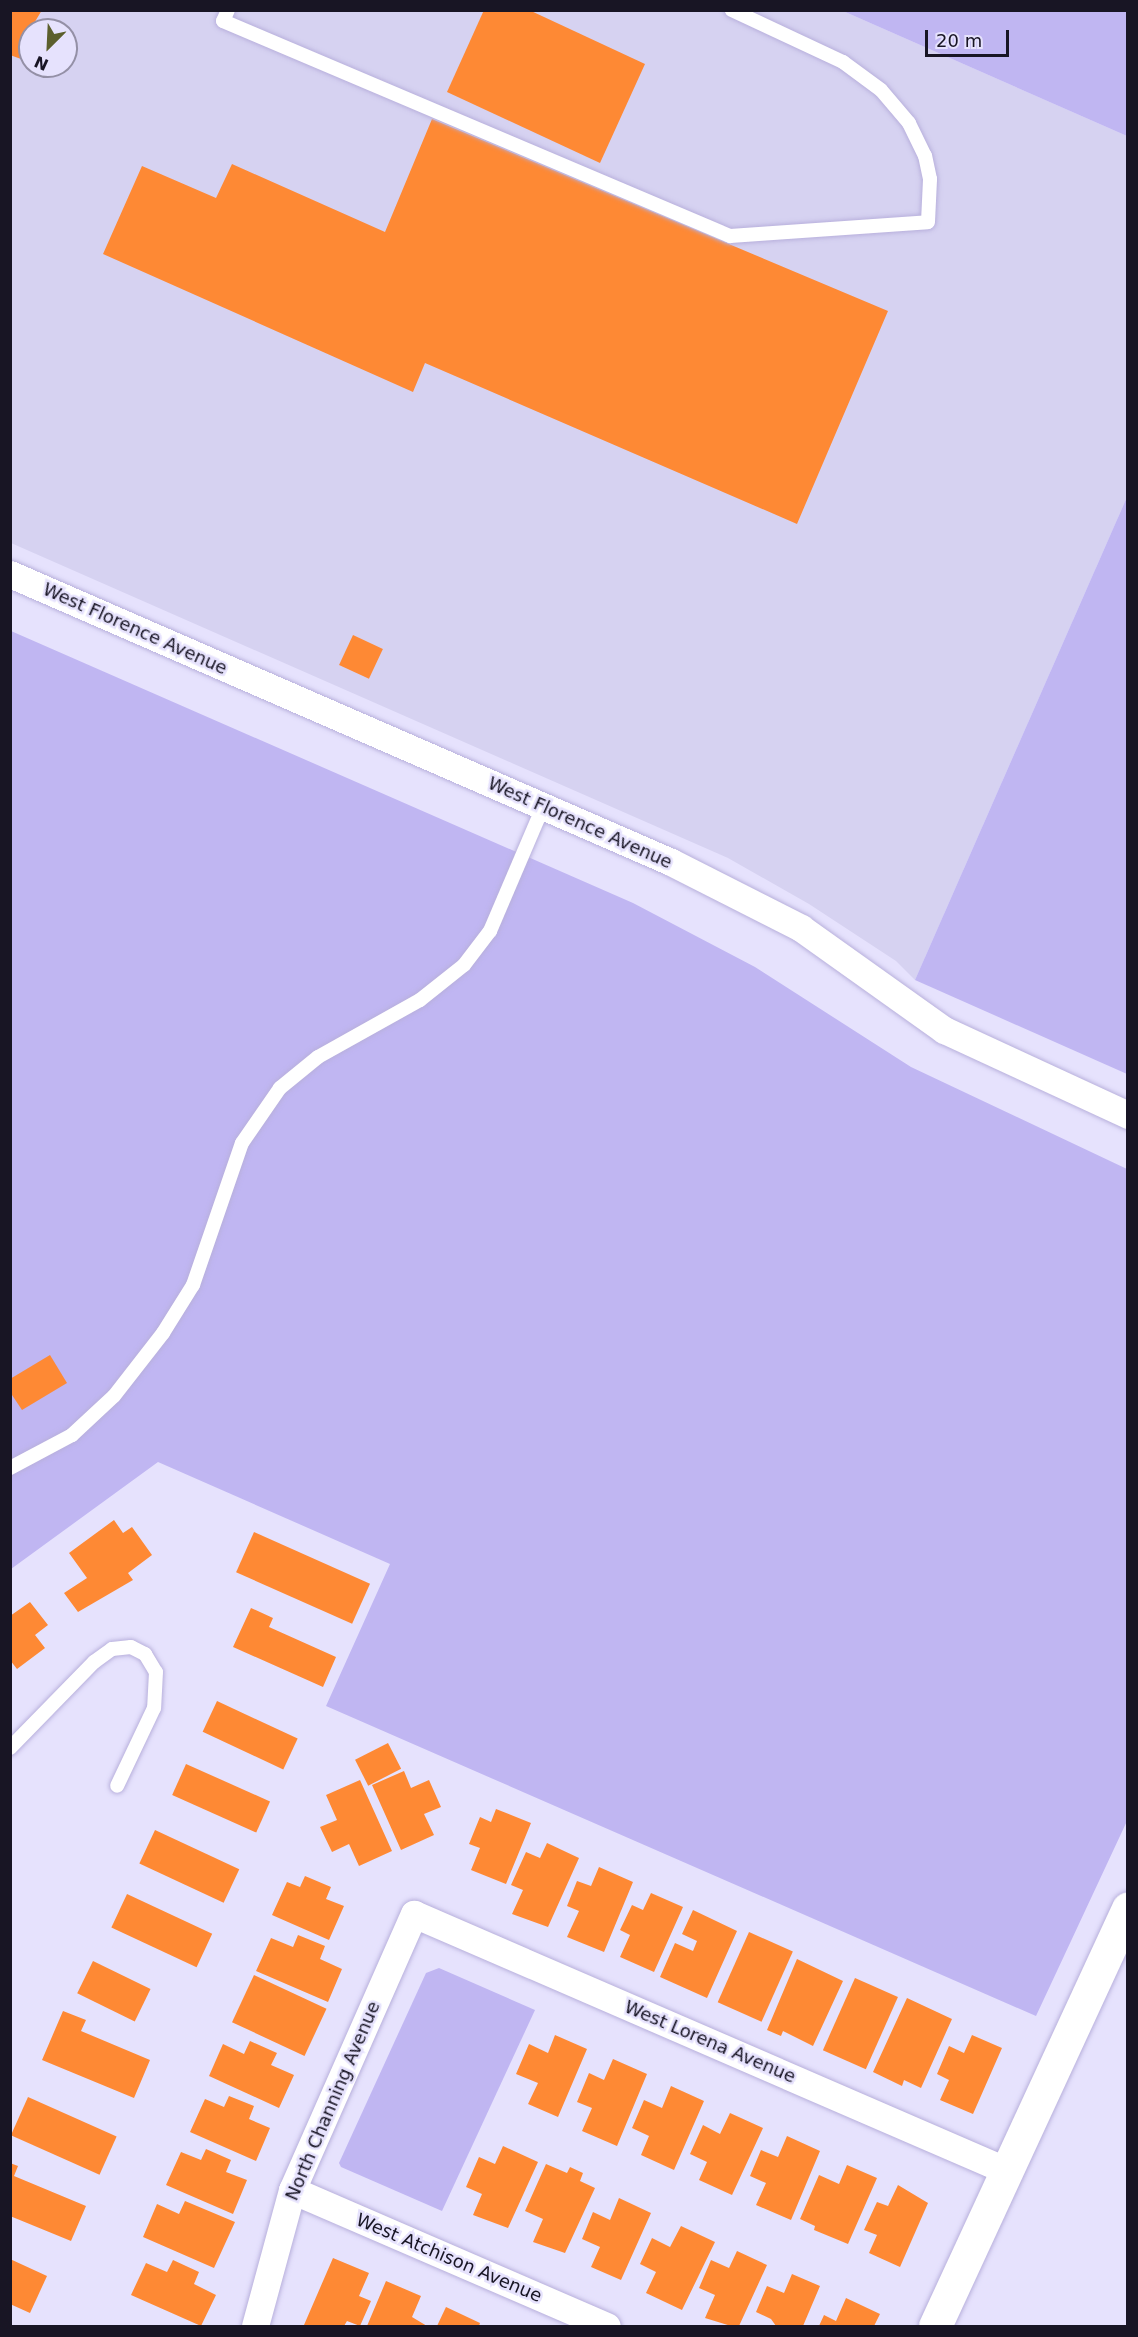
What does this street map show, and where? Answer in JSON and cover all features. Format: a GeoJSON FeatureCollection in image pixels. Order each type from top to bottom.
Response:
{"type":"FeatureCollection","features":[{"type":"Feature","properties":{"kind":"street","name":"West Florence Avenue"},"geometry":{"type":"LineString","coordinates":[[10,574],[671,862],[801,928],[944,1030],[1128,1114]]}},
{"type":"Feature","properties":{"kind":"street"},"geometry":{"type":"LineString","coordinates":[[935,2326],[1005,2170],[1128,1908]]}},
{"type":"Feature","properties":{"kind":"street","name":"West Lorena Avenue"},"geometry":{"type":"LineString","coordinates":[[414,1914],[1005,2170]]}},
{"type":"Feature","properties":{"kind":"street","name":"North Channing Avenue"},"geometry":{"type":"LineString","coordinates":[[255,2326],[292,2190],[414,1914]]}},
{"type":"Feature","properties":{"kind":"street","name":"West Atchison Avenue"},"geometry":{"type":"LineString","coordinates":[[292,2190],[607,2326]]}},
{"type":"Feature","properties":{"kind":"lane"},"geometry":{"type":"LineString","coordinates":[[228,10],[223,21],[730,236],[928,222],[930,179],[925,156],[909,123],[881,90],[843,62],[732,10]]}},
{"type":"Feature","properties":{"kind":"lane"},"geometry":{"type":"LineString","coordinates":[[10,1468],[72,1435],[114,1396],[163,1334],[193,1285],[242,1143],[280,1088],[318,1057],[420,1000],[464,965],[490,931],[543,807]]}},
{"type":"Feature","properties":{"kind":"lane"},"geometry":{"type":"LineString","coordinates":[[10,1748],[93,1662],[112,1649],[131,1647],[146,1654],[156,1672],[154,1708],[117,1786]]}},
{"type":"Feature","properties":{"kind":"shaded area"},"geometry":{"type":"Polygon","coordinates":[[[11,11],[843,11],[1127,136],[1127,497],[915,980],[896,961],[809,904],[728,858],[11,543],[11,11]]]}},
{"type":"Feature","properties":{"kind":"shaded area"},"geometry":{"type":"Polygon","coordinates":[[[843,11],[1127,11],[1127,136],[843,11]]]}},
{"type":"Feature","properties":{"kind":"shaded area"},"geometry":{"type":"Polygon","coordinates":[[[1127,497],[1128,1074],[915,980],[1127,497]]]}},
{"type":"Feature","properties":{"kind":"shaded area"},"geometry":{"type":"Polygon","coordinates":[[[11,631],[633,903],[755,967],[911,1067],[1127,1169],[1127,1821],[1036,2016],[326,1706],[390,1564],[158,1462],[11,1569],[11,631]]]}},
{"type":"Feature","properties":{"kind":"shaded area"},"geometry":{"type":"Polygon","coordinates":[[[439,1968],[535,2010],[442,2211],[341,2167],[339,2163],[426,1973],[439,1968]]]}},
{"type":"Feature","properties":{"kind":"building"},"geometry":{"type":"Polygon","coordinates":[[[10,10],[42,10],[37,18],[18,18],[18,58],[10,55],[10,10]]]}},
{"type":"Feature","properties":{"kind":"building"},"geometry":{"type":"Polygon","coordinates":[[[484,10],[529,10],[645,64],[600,163],[447,92],[484,10]]]}},
{"type":"Feature","properties":{"kind":"building"},"geometry":{"type":"Polygon","coordinates":[[[432,119],[888,311],[797,524],[425,363],[413,392],[103,254],[142,166],[216,198],[232,164],[385,232],[432,119]]]}},
{"type":"Feature","properties":{"kind":"building"},"geometry":{"type":"Polygon","coordinates":[[[353,635],[383,649],[369,679],[339,665],[353,635]]]}},
{"type":"Feature","properties":{"kind":"building"},"geometry":{"type":"Polygon","coordinates":[[[50,1355],[67,1383],[22,1410],[10,1392],[10,1379],[50,1355]]]}},
{"type":"Feature","properties":{"kind":"building"},"geometry":{"type":"Polygon","coordinates":[[[114,1520],[123,1533],[132,1527],[152,1555],[128,1573],[133,1580],[78,1612],[64,1593],[87,1578],[69,1553],[114,1520]]]}},
{"type":"Feature","properties":{"kind":"building"},"geometry":{"type":"Polygon","coordinates":[[[254,1532],[370,1584],[352,1624],[236,1572],[254,1532]]]}},
{"type":"Feature","properties":{"kind":"building"},"geometry":{"type":"Polygon","coordinates":[[[30,1602],[48,1625],[35,1635],[45,1648],[17,1669],[10,1660],[10,1616],[30,1602]]]}},
{"type":"Feature","properties":{"kind":"building"},"geometry":{"type":"Polygon","coordinates":[[[251,1608],[273,1618],[269,1627],[336,1657],[323,1687],[233,1647],[251,1608]]]}},
{"type":"Feature","properties":{"kind":"building"},"geometry":{"type":"Polygon","coordinates":[[[217,1701],[298,1739],[283,1769],[203,1732],[217,1701]]]}},
{"type":"Feature","properties":{"kind":"building"},"geometry":{"type":"Polygon","coordinates":[[[388,1743],[401,1769],[368,1786],[355,1760],[388,1743]]]}},
{"type":"Feature","properties":{"kind":"building"},"geometry":{"type":"Polygon","coordinates":[[[186,1764],[270,1801],[256,1832],[172,1795],[186,1764]]]}},
{"type":"Feature","properties":{"kind":"building"},"geometry":{"type":"Polygon","coordinates":[[[404,1771],[411,1788],[429,1780],[441,1807],[424,1814],[434,1835],[401,1850],[372,1785],[404,1771]]]}},
{"type":"Feature","properties":{"kind":"building"},"geometry":{"type":"Polygon","coordinates":[[[360,1780],[392,1851],[359,1866],[349,1844],[332,1852],[320,1827],[337,1820],[326,1795],[360,1780]]]}},
{"type":"Feature","properties":{"kind":"building"},"geometry":{"type":"Polygon","coordinates":[[[496,1809],[531,1823],[506,1884],[471,1870],[480,1848],[469,1844],[480,1817],[491,1822],[496,1809]]]}},
{"type":"Feature","properties":{"kind":"building"},"geometry":{"type":"Polygon","coordinates":[[[155,1830],[239,1869],[224,1903],[139,1864],[155,1830]]]}},
{"type":"Feature","properties":{"kind":"building"},"geometry":{"type":"Polygon","coordinates":[[[547,1843],[579,1858],[548,1927],[512,1914],[523,1890],[511,1885],[526,1852],[540,1858],[547,1843]]]}},
{"type":"Feature","properties":{"kind":"building"},"geometry":{"type":"Polygon","coordinates":[[[599,1867],[633,1882],[604,1952],[567,1937],[579,1911],[567,1906],[577,1881],[591,1886],[599,1867]]]}},
{"type":"Feature","properties":{"kind":"building"},"geometry":{"type":"Polygon","coordinates":[[[305,1876],[331,1887],[326,1899],[344,1906],[329,1940],[272,1915],[287,1882],[300,1887],[305,1876]]]}},
{"type":"Feature","properties":{"kind":"building"},"geometry":{"type":"Polygon","coordinates":[[[651,1893],[683,1907],[654,1972],[620,1957],[630,1935],[620,1930],[632,1905],[643,1910],[651,1893]]]}},
{"type":"Feature","properties":{"kind":"building"},"geometry":{"type":"Polygon","coordinates":[[[127,1894],[212,1934],[197,1967],[111,1928],[127,1894]]]}},
{"type":"Feature","properties":{"kind":"building"},"geometry":{"type":"Polygon","coordinates":[[[693,1910],[737,1931],[707,1998],[660,1977],[675,1943],[693,1951],[697,1941],[682,1934],[693,1910]]]}},
{"type":"Feature","properties":{"kind":"building"},"geometry":{"type":"Polygon","coordinates":[[[749,1932],[793,1952],[762,2022],[718,2002],[749,1932]]]}},
{"type":"Feature","properties":{"kind":"building"},"geometry":{"type":"Polygon","coordinates":[[[298,1935],[325,1946],[320,1959],[342,1969],[328,2002],[256,1971],[271,1938],[293,1947],[298,1935]]]}},
{"type":"Feature","properties":{"kind":"building"},"geometry":{"type":"Polygon","coordinates":[[[797,1959],[843,1981],[813,2046],[783,2031],[781,2036],[767,2030],[797,1959]]]}},
{"type":"Feature","properties":{"kind":"building"},"geometry":{"type":"Polygon","coordinates":[[[93,1961],[151,1989],[135,2021],[77,1993],[93,1961]]]}},
{"type":"Feature","properties":{"kind":"building"},"geometry":{"type":"Polygon","coordinates":[[[254,1975],[327,2009],[305,2056],[232,2022],[254,1975]]]}},
{"type":"Feature","properties":{"kind":"building"},"geometry":{"type":"Polygon","coordinates":[[[855,1978],[898,1997],[866,2069],[823,2050],[855,1978]]]}},
{"type":"Feature","properties":{"kind":"building"},"geometry":{"type":"Polygon","coordinates":[[[907,1998],[952,2019],[921,2088],[904,2080],[902,2086],[873,2072],[907,1998]]]}},
{"type":"Feature","properties":{"kind":"building"},"geometry":{"type":"Polygon","coordinates":[[[63,2011],[86,2020],[81,2031],[150,2060],[134,2098],[42,2060],[63,2011]]]}},
{"type":"Feature","properties":{"kind":"building"},"geometry":{"type":"Polygon","coordinates":[[[555,2035],[587,2049],[558,2117],[528,2104],[538,2083],[516,2074],[529,2044],[548,2053],[555,2035]]]}},
{"type":"Feature","properties":{"kind":"building"},"geometry":{"type":"Polygon","coordinates":[[[972,2035],[1002,2048],[973,2114],[940,2100],[949,2080],[937,2074],[949,2046],[964,2053],[972,2035]]]}},
{"type":"Feature","properties":{"kind":"building"},"geometry":{"type":"Polygon","coordinates":[[[250,2041],[277,2053],[271,2065],[294,2075],[279,2108],[209,2076],[223,2044],[244,2054],[250,2041]]]}},
{"type":"Feature","properties":{"kind":"building"},"geometry":{"type":"Polygon","coordinates":[[[613,2059],[647,2074],[617,2146],[582,2131],[592,2108],[577,2102],[589,2073],[604,2080],[613,2059]]]}},
{"type":"Feature","properties":{"kind":"building"},"geometry":{"type":"Polygon","coordinates":[[[671,2086],[704,2101],[674,2170],[641,2155],[649,2136],[632,2128],[644,2100],[662,2108],[671,2086]]]}},
{"type":"Feature","properties":{"kind":"building"},"geometry":{"type":"Polygon","coordinates":[[[229,2096],[254,2106],[249,2119],[270,2128],[256,2161],[190,2132],[205,2099],[224,2107],[229,2096]]]}},
{"type":"Feature","properties":{"kind":"building"},"geometry":{"type":"Polygon","coordinates":[[[28,2097],[117,2136],[100,2175],[11,2135],[28,2097]]]}},
{"type":"Feature","properties":{"kind":"building"},"geometry":{"type":"Polygon","coordinates":[[[730,2113],[763,2128],[732,2195],[699,2180],[707,2162],[690,2154],[703,2125],[720,2134],[730,2113]]]}},
{"type":"Feature","properties":{"kind":"building"},"geometry":{"type":"Polygon","coordinates":[[[787,2136],[820,2151],[791,2220],[756,2205],[766,2183],[750,2176],[761,2150],[778,2157],[787,2136]]]}},
{"type":"Feature","properties":{"kind":"building"},"geometry":{"type":"Polygon","coordinates":[[[503,2146],[538,2162],[508,2228],[473,2215],[482,2194],[466,2187],[479,2157],[495,2164],[503,2146]]]}},
{"type":"Feature","properties":{"kind":"building"},"geometry":{"type":"Polygon","coordinates":[[[206,2149],[231,2160],[226,2172],[247,2180],[233,2214],[166,2185],[181,2152],[201,2160],[206,2149]]]}},
{"type":"Feature","properties":{"kind":"building"},"geometry":{"type":"Polygon","coordinates":[[[10,2163],[18,2166],[14,2176],[86,2206],[71,2241],[10,2216],[10,2163]]]}},
{"type":"Feature","properties":{"kind":"building"},"geometry":{"type":"Polygon","coordinates":[[[546,2164],[567,2173],[570,2167],[583,2173],[580,2181],[595,2188],[565,2253],[533,2242],[543,2219],[525,2211],[546,2164]]]}},
{"type":"Feature","properties":{"kind":"building"},"geometry":{"type":"Polygon","coordinates":[[[847,2165],[877,2178],[848,2244],[814,2230],[815,2226],[800,2219],[819,2175],[839,2184],[847,2165]]]}},
{"type":"Feature","properties":{"kind":"building"},"geometry":{"type":"Polygon","coordinates":[[[898,2185],[928,2203],[900,2267],[869,2253],[877,2235],[864,2230],[877,2202],[888,2206],[898,2185]]]}},
{"type":"Feature","properties":{"kind":"building"},"geometry":{"type":"Polygon","coordinates":[[[619,2198],[651,2213],[621,2280],[591,2267],[600,2247],[582,2239],[593,2212],[610,2220],[619,2198]]]}},
{"type":"Feature","properties":{"kind":"building"},"geometry":{"type":"Polygon","coordinates":[[[185,2201],[235,2222],[214,2268],[143,2237],[157,2204],[179,2214],[185,2201]]]}},
{"type":"Feature","properties":{"kind":"building"},"geometry":{"type":"Polygon","coordinates":[[[681,2226],[715,2242],[682,2310],[646,2293],[656,2272],[640,2264],[652,2238],[670,2247],[681,2226]]]}},
{"type":"Feature","properties":{"kind":"building"},"geometry":{"type":"Polygon","coordinates":[[[737,2251],[767,2265],[739,2326],[731,2326],[705,2318],[715,2295],[699,2288],[711,2260],[729,2268],[737,2251]]]}},
{"type":"Feature","properties":{"kind":"building"},"geometry":{"type":"Polygon","coordinates":[[[333,2258],[369,2273],[359,2296],[371,2301],[360,2326],[347,2321],[344,2326],[304,2325],[333,2258]]]}},
{"type":"Feature","properties":{"kind":"building"},"geometry":{"type":"Polygon","coordinates":[[[10,2259],[47,2276],[30,2313],[10,2304],[10,2259]]]}},
{"type":"Feature","properties":{"kind":"building"},"geometry":{"type":"Polygon","coordinates":[[[173,2260],[199,2272],[194,2284],[216,2295],[201,2326],[131,2295],[146,2263],[167,2272],[173,2260]]]}},
{"type":"Feature","properties":{"kind":"building"},"geometry":{"type":"Polygon","coordinates":[[[792,2274],[820,2286],[803,2326],[776,2326],[771,2319],[756,2312],[767,2286],[784,2293],[792,2274]]]}},
{"type":"Feature","properties":{"kind":"building"},"geometry":{"type":"Polygon","coordinates":[[[386,2281],[421,2296],[412,2317],[427,2326],[367,2326],[386,2281]]]}},
{"type":"Feature","properties":{"kind":"building"},"geometry":{"type":"Polygon","coordinates":[[[846,2298],[880,2314],[874,2326],[819,2326],[824,2315],[836,2321],[846,2298]]]}},
{"type":"Feature","properties":{"kind":"building"},"geometry":{"type":"Polygon","coordinates":[[[446,2307],[480,2323],[479,2326],[437,2326],[446,2307]]]}}]}
